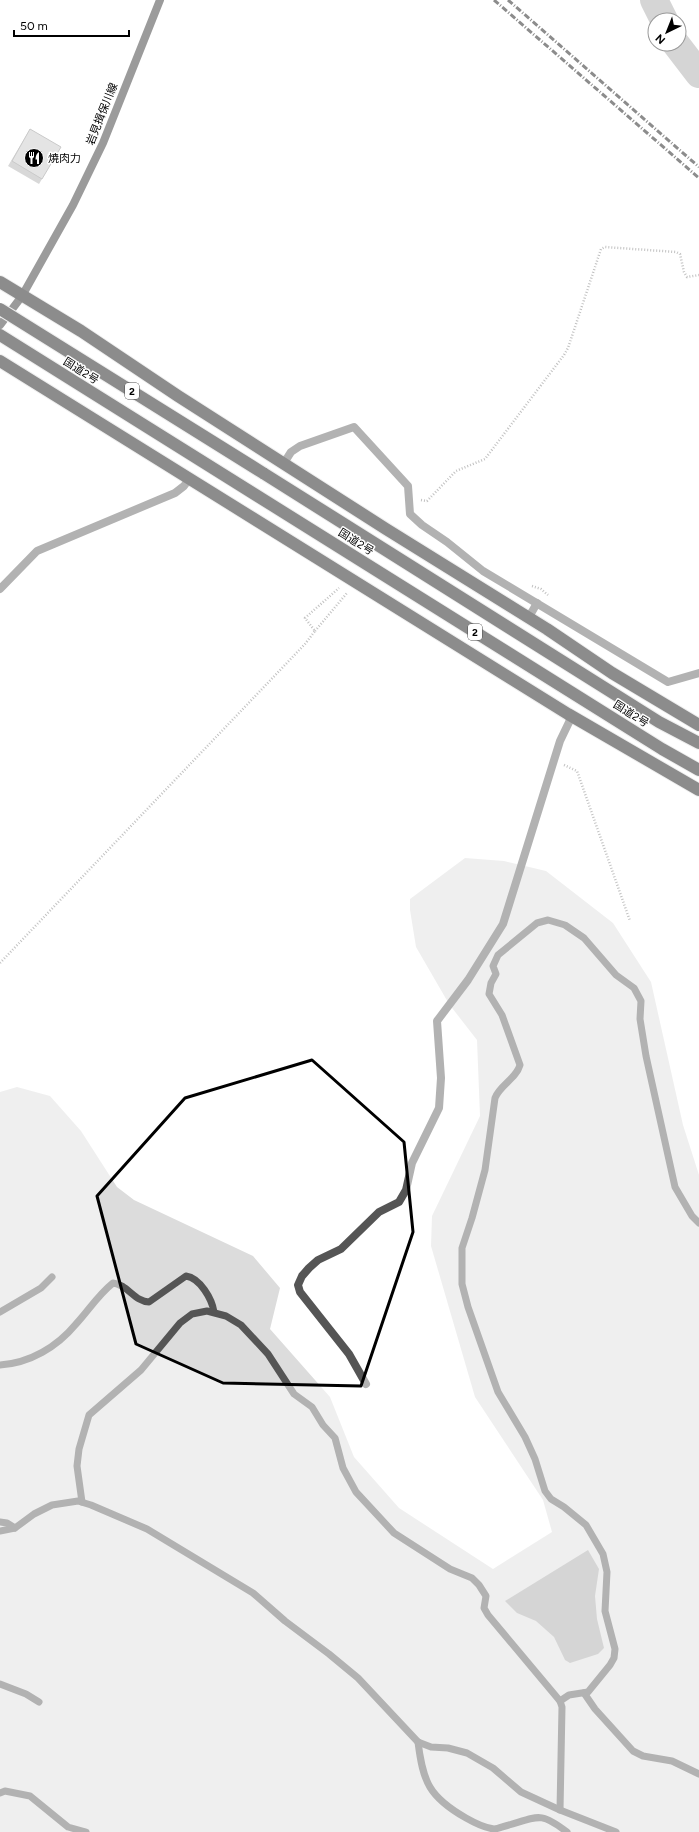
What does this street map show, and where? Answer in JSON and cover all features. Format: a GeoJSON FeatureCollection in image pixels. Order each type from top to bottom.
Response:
{"type":"FeatureCollection","features":[{"type":"Feature","properties":{"kind":"highway"},"geometry":{"type":"LineString","coordinates":[[0,282],[80,331],[284,463],[529,617],[612,673],[699,725]]}},
{"type":"Feature","properties":{"kind":"highway","name":"国道2号"},"geometry":{"type":"LineString","coordinates":[[0,309],[659,722],[699,743]]}},
{"type":"Feature","properties":{"kind":"highway","name":"国道2号"},"geometry":{"type":"LineString","coordinates":[[0,335],[662,749],[699,770]]}},
{"type":"Feature","properties":{"kind":"highway"},"geometry":{"type":"LineString","coordinates":[[0,361],[572,716],[699,790]]}},
{"type":"Feature","properties":{"kind":"main road","name":"岩見揖保川線"},"geometry":{"type":"LineString","coordinates":[[0,325],[22,296],[73,205],[103,143],[160,0]]}},
{"type":"Feature","properties":{"kind":"street"},"geometry":{"type":"LineString","coordinates":[[284,463],[291,452],[300,446],[354,427],[408,486],[410,514],[483,571],[668,682],[699,673]]}},
{"type":"Feature","properties":{"kind":"street"},"geometry":{"type":"LineString","coordinates":[[0,589],[37,551],[175,493],[184,486],[189,479]]}},
{"type":"Feature","properties":{"kind":"street"},"geometry":{"type":"LineString","coordinates":[[529,617],[537,603]]}},
{"type":"Feature","properties":{"kind":"street"},"geometry":{"type":"LineString","coordinates":[[366,1384],[349,1354],[300,1292],[298,1285],[302,1276],[318,1260],[342,1249],[380,1212],[400,1202],[406,1190],[412,1163],[439,1108],[441,1078],[437,1021],[468,980],[503,924],[552,763],[565,728],[572,716]]}},
{"type":"Feature","properties":{"kind":"lane"},"geometry":{"type":"LineString","coordinates":[[560,1701],[569,1695],[584,1693],[593,1687],[614,1658],[615,1649],[605,1612],[607,1572],[602,1554],[586,1525],[564,1507],[551,1499],[545,1491],[536,1459],[525,1437],[498,1392],[468,1307],[462,1277],[462,1248],[485,1170],[495,1098],[497,1093],[518,1071],[520,1065],[502,1016],[489,994],[491,983],[496,974],[493,966],[498,955],[537,923],[548,920],[565,925],[584,938],[616,975],[634,988],[641,1001],[640,1019],[646,1056],[675,1187],[687,1209],[699,1223]]}},
{"type":"Feature","properties":{"kind":"lane"},"geometry":{"type":"LineString","coordinates":[[0,1365],[23,1362],[46,1351],[75,1326],[103,1292],[113,1283],[119,1284],[140,1300],[149,1302],[186,1276],[189,1276],[198,1282],[213,1303],[214,1312]]}},
{"type":"Feature","properties":{"kind":"lane"},"geometry":{"type":"LineString","coordinates":[[0,1312],[41,1288],[52,1277]]}},
{"type":"Feature","properties":{"kind":"lane"},"geometry":{"type":"LineString","coordinates":[[82,1502],[77,1466],[79,1449],[89,1416],[141,1370],[180,1323],[192,1314],[207,1311],[214,1312],[226,1316],[240,1325],[268,1354],[294,1394],[312,1407],[323,1425],[335,1438],[343,1468],[356,1492],[394,1533],[450,1569],[472,1578],[479,1585],[486,1596],[484,1608],[488,1616],[560,1701],[562,1707],[560,1810]]}},
{"type":"Feature","properties":{"kind":"lane"},"geometry":{"type":"LineString","coordinates":[[0,1531],[15,1528],[34,1514],[52,1505],[82,1502],[92,1504],[147,1529],[253,1593],[285,1622],[329,1654],[358,1678],[418,1742],[431,1747],[448,1748],[467,1753],[493,1768],[521,1792],[560,1810],[616,1832]]}},
{"type":"Feature","properties":{"kind":"lane"},"geometry":{"type":"LineString","coordinates":[[0,1522],[7,1523],[15,1528]]}},
{"type":"Feature","properties":{"kind":"lane"},"geometry":{"type":"LineString","coordinates":[[0,1684],[26,1694],[38,1702]]}},
{"type":"Feature","properties":{"kind":"lane"},"geometry":{"type":"LineString","coordinates":[[584,1693],[595,1709],[633,1751],[642,1756],[672,1761],[699,1774]]}},
{"type":"Feature","properties":{"kind":"lane"},"geometry":{"type":"LineString","coordinates":[[418,1742],[422,1770],[434,1795],[452,1810],[474,1822],[494,1829],[539,1816],[552,1820],[567,1832]]}},
{"type":"Feature","properties":{"kind":"lane"},"geometry":{"type":"LineString","coordinates":[[0,1793],[6,1791],[30,1796],[68,1827],[86,1832]]}},
{"type":"Feature","properties":{"kind":"path"},"geometry":{"type":"LineString","coordinates":[[409,495],[422,501],[427,501],[456,471],[485,459],[568,348],[601,249],[605,247],[676,252],[680,254],[684,272],[687,276],[699,275]]}},
{"type":"Feature","properties":{"kind":"path"},"geometry":{"type":"LineString","coordinates":[[315,631],[305,618],[335,592],[346,577]]}},
{"type":"Feature","properties":{"kind":"path"},"geometry":{"type":"LineString","coordinates":[[0,963],[305,644],[347,593]]}},
{"type":"Feature","properties":{"kind":"path"},"geometry":{"type":"LineString","coordinates":[[552,763],[567,765],[578,771],[630,921]]}},
{"type":"Feature","properties":{"kind":"highlighted area"},"geometry":{"type":"Polygon","coordinates":[[[312,1060],[404,1142],[413,1232],[361,1386],[223,1383],[136,1344],[97,1196],[185,1098],[312,1060]]]}},
{"type":"Feature","properties":{"kind":"shaded area"},"geometry":{"type":"Polygon","coordinates":[[[465,858],[504,861],[546,871],[613,923],[651,982],[683,1125],[699,1175],[699,1832],[0,1832],[0,1092],[17,1087],[50,1096],[81,1131],[117,1187],[134,1200],[253,1256],[280,1288],[270,1329],[330,1397],[354,1457],[399,1508],[493,1569],[552,1532],[543,1500],[475,1397],[431,1246],[432,1216],[480,1116],[477,1040],[449,1004],[416,947],[410,910],[410,899],[465,858]]]}},
{"type":"Feature","properties":{"kind":"shaded area"},"geometry":{"type":"Polygon","coordinates":[[[588,1550],[599,1569],[595,1596],[597,1619],[604,1648],[598,1654],[570,1663],[565,1660],[554,1637],[536,1621],[517,1613],[505,1601],[588,1550]]]}},
{"type":"Feature","properties":{"kind":"building"},"geometry":{"type":"Polygon","coordinates":[[[30,129],[61,147],[42,179],[12,161],[30,129]]]}},
{"type":"Feature","properties":{"kind":"waterway"},"geometry":{"type":"LineString","coordinates":[[654,0],[660,12]]}},
{"type":"Feature","properties":{"kind":"waterway"},"geometry":{"type":"LineString","coordinates":[[682,52],[699,74]]}},
{"type":"Feature","properties":{"kind":"railway"},"geometry":{"type":"LineString","coordinates":[[494,0],[699,178]]}},
{"type":"Feature","properties":{"kind":"railway"},"geometry":{"type":"LineString","coordinates":[[508,0],[699,167]]}},
{"type":"Feature","properties":{"kind":"place","name":"焼肉力"},"geometry":{"type":"Point","coordinates":[34,158]}}]}
